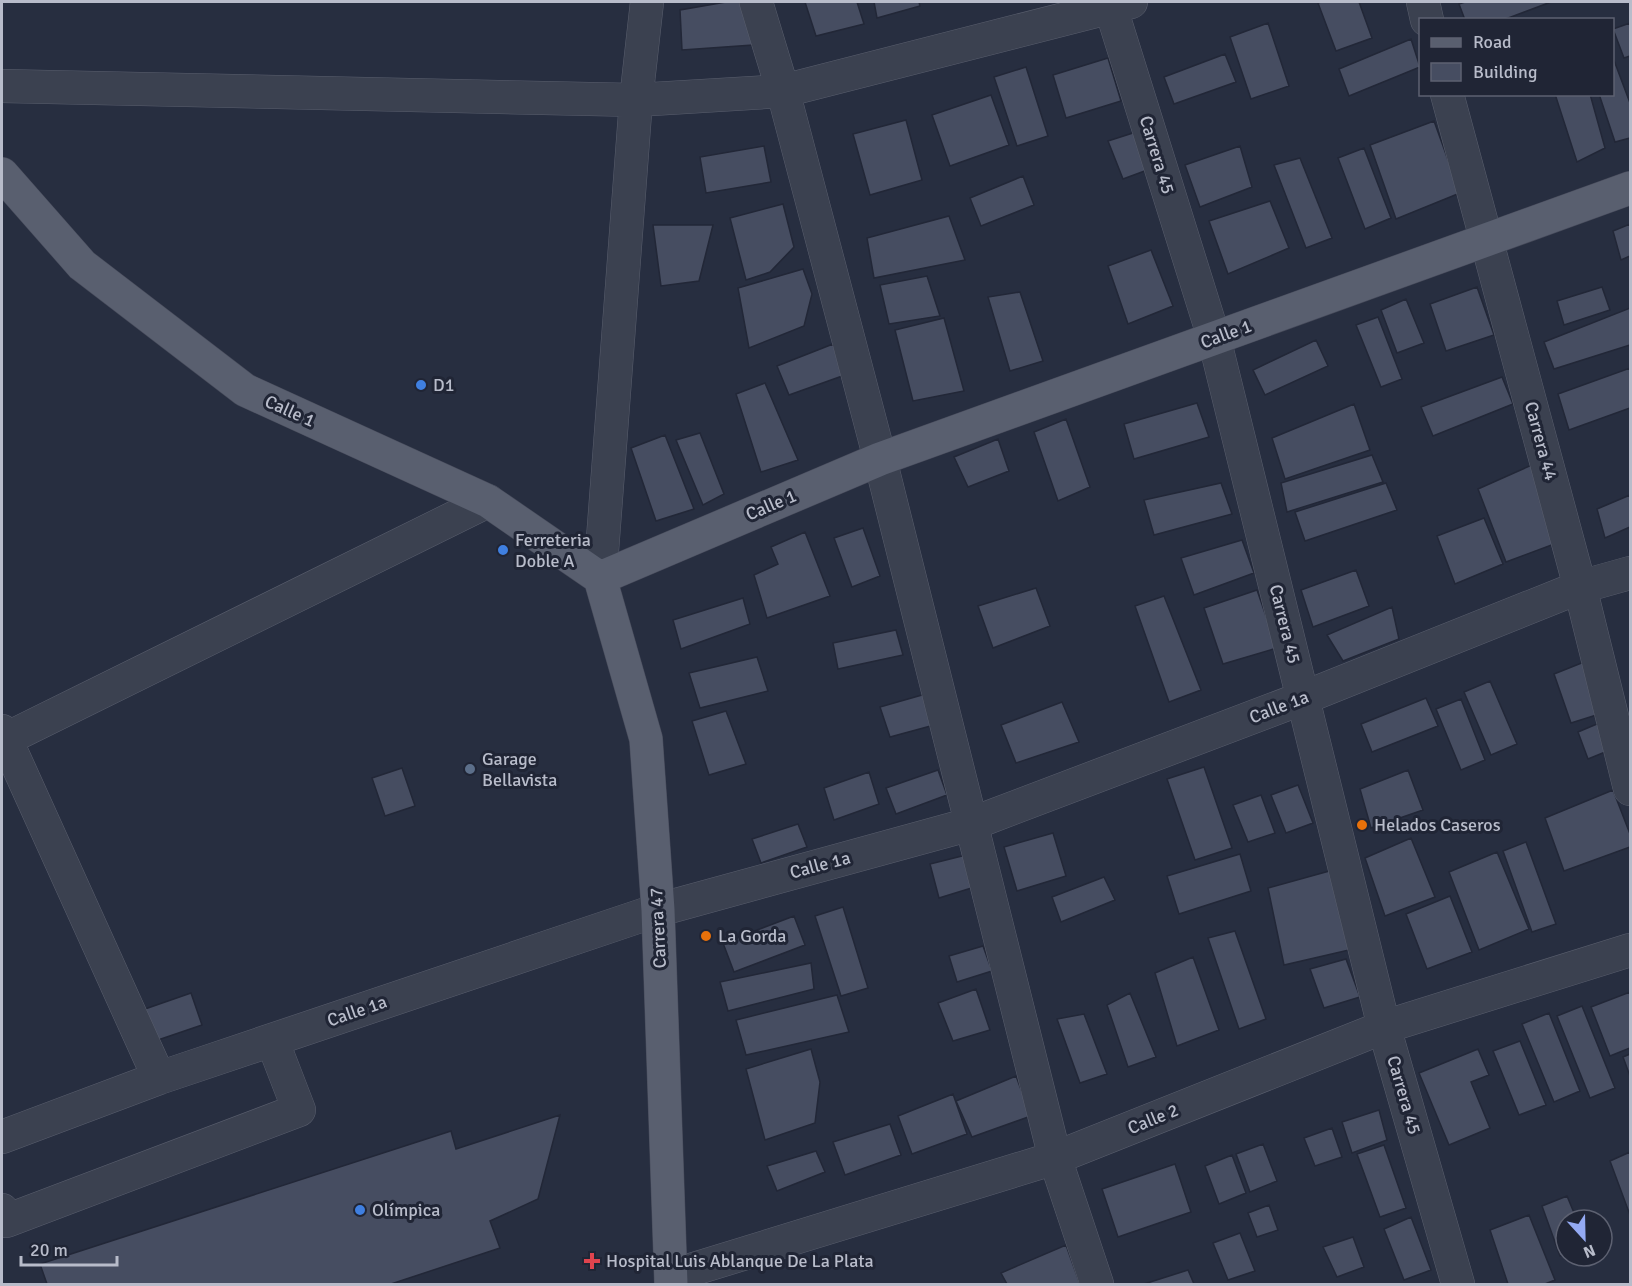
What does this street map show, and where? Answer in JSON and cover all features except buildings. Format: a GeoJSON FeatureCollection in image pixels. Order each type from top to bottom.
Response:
{"type":"FeatureCollection","features":[{"type":"Feature","properties":{"kind":"main road","name":"Calle 1"},"geometry":{"type":"LineString","coordinates":[[2,174],[82,265],[245,390],[488,501],[600,578],[880,459],[1486,242],[1630,188]]}},
{"type":"Feature","properties":{"kind":"main road","name":"Carrera 47"},"geometry":{"type":"LineString","coordinates":[[600,578],[646,739],[658,910],[671,1280]]}},
{"type":"Feature","properties":{"kind":"street"},"geometry":{"type":"LineString","coordinates":[[600,578],[636,100],[647,2]]}},
{"type":"Feature","properties":{"kind":"street"},"geometry":{"type":"LineString","coordinates":[[756,2],[783,91],[880,459],[1055,1158],[1097,1284]]}},
{"type":"Feature","properties":{"kind":"street"},"geometry":{"type":"LineString","coordinates":[[1423,2],[1427,18]]}},
{"type":"Feature","properties":{"kind":"street"},"geometry":{"type":"LineString","coordinates":[[2,86],[636,100],[783,91],[1117,4]]}},
{"type":"Feature","properties":{"kind":"street","name":"Carrera 45"},"geometry":{"type":"LineString","coordinates":[[1117,4],[1214,338],[1384,1026],[1458,1284]]}},
{"type":"Feature","properties":{"kind":"street","name":"Carrera 44"},"geometry":{"type":"LineString","coordinates":[[1448,96],[1580,586],[1630,789]]}},
{"type":"Feature","properties":{"kind":"street"},"geometry":{"type":"LineString","coordinates":[[159,1078],[3,737],[488,501]]}},
{"type":"Feature","properties":{"kind":"street","name":"Calle 1a"},"geometry":{"type":"LineString","coordinates":[[2,1137],[159,1078],[658,910],[971,824],[1303,698],[1580,586],[1630,573]]}},
{"type":"Feature","properties":{"kind":"street","name":"Calle 2"},"geometry":{"type":"LineString","coordinates":[[671,1280],[1055,1158],[1384,1026],[1630,950]]}},
{"type":"Feature","properties":{"kind":"street"},"geometry":{"type":"LineString","coordinates":[[2,1210],[6,1221],[299,1110],[272,1040]]}},
{"type":"Feature","properties":{"kind":"place","name":"D1"},"geometry":{"type":"Point","coordinates":[421,385]}},
{"type":"Feature","properties":{"kind":"place","name":"Ferreteria Doble A"},"geometry":{"type":"Point","coordinates":[503,550]}},
{"type":"Feature","properties":{"kind":"place","name":"Garage Bellavista"},"geometry":{"type":"Point","coordinates":[470,769]}},
{"type":"Feature","properties":{"kind":"place","name":"Helados Caseros"},"geometry":{"type":"Point","coordinates":[1362,825]}},
{"type":"Feature","properties":{"kind":"place","name":"La Gorda"},"geometry":{"type":"Point","coordinates":[706,936]}},
{"type":"Feature","properties":{"kind":"place","name":"Olímpica"},"geometry":{"type":"Point","coordinates":[360,1210]}},
{"type":"Feature","properties":{"kind":"place","name":"Hospital Luis Ablanque De La Plata"},"geometry":{"type":"Point","coordinates":[592,1261]}}]}
